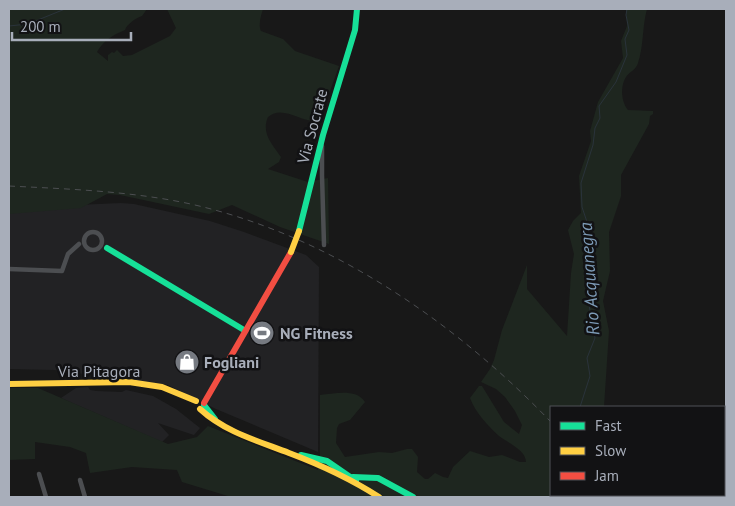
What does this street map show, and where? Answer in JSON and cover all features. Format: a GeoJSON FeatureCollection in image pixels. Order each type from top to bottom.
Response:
{"type":"FeatureCollection","features":[{"type":"Feature","properties":{"kind":"street","name":"Via Socrate"},"geometry":{"type":"LineString","coordinates":[[244,330],[292,252],[323,135],[355,30],[357,9]]}},
{"type":"Feature","properties":{"kind":"street"},"geometry":{"type":"LineString","coordinates":[[323,135],[324,245]]}},
{"type":"Feature","properties":{"kind":"street"},"geometry":{"type":"LineString","coordinates":[[9,270],[62,271],[68,254],[88,233],[95,232],[101,236],[107,248],[244,330],[209,391],[199,403]]}},
{"type":"Feature","properties":{"kind":"street"},"geometry":{"type":"LineString","coordinates":[[84,238],[84,244],[87,248]]}},
{"type":"Feature","properties":{"kind":"street"},"geometry":{"type":"LineString","coordinates":[[98,248],[102,241]]}},
{"type":"Feature","properties":{"kind":"street"},"geometry":{"type":"LineString","coordinates":[[79,244],[91,250],[107,248]]}},
{"type":"Feature","properties":{"kind":"street","name":"Via Pitagora"},"geometry":{"type":"LineString","coordinates":[[9,384],[129,382],[162,387],[199,403],[218,422],[230,429],[291,454],[326,465],[353,477],[363,487]]}},
{"type":"Feature","properties":{"kind":"street","name":"Via Pitagora"},"geometry":{"type":"LineString","coordinates":[[326,465],[363,487]]}},
{"type":"Feature","properties":{"kind":"street"},"geometry":{"type":"LineString","coordinates":[[39,474],[46,497]]}},
{"type":"Feature","properties":{"kind":"street"},"geometry":{"type":"LineString","coordinates":[[353,477],[378,478],[413,497]]}},
{"type":"Feature","properties":{"kind":"street"},"geometry":{"type":"LineString","coordinates":[[80,480],[85,497]]}},
{"type":"Feature","properties":{"kind":"street"},"geometry":{"type":"LineString","coordinates":[[363,487],[380,497]]}},
{"type":"Feature","properties":{"kind":"shaded area"},"geometry":{"type":"Polygon","coordinates":[[[9,9],[147,9],[142,16],[127,26],[125,30],[109,38],[97,52],[108,61],[108,55],[112,52],[114,53],[117,50],[123,56],[132,55],[170,36],[176,28],[167,9],[263,9],[260,23],[261,31],[283,39],[295,51],[339,66],[318,121],[280,112],[268,117],[266,123],[268,138],[281,157],[279,162],[268,169],[308,182],[328,178],[329,244],[280,227],[232,205],[209,214],[120,195],[107,194],[81,208],[9,214],[9,9]]]}},
{"type":"Feature","properties":{"kind":"shaded area"},"geometry":{"type":"Polygon","coordinates":[[[626,9],[647,9],[638,63],[624,81],[622,89],[623,98],[628,110],[653,111],[653,114],[650,116],[649,124],[621,175],[621,196],[609,232],[610,271],[603,301],[609,331],[604,406],[550,406],[550,496],[592,497],[231,497],[182,482],[177,470],[132,467],[90,473],[86,453],[70,447],[35,442],[35,459],[9,460],[9,388],[38,388],[168,444],[197,437],[208,426],[318,470],[320,454],[320,395],[350,393],[365,402],[350,420],[339,424],[337,428],[336,443],[345,457],[379,452],[392,453],[412,449],[418,457],[417,472],[425,479],[428,479],[435,473],[448,478],[453,467],[470,451],[489,457],[502,455],[520,462],[526,462],[520,450],[499,436],[478,414],[470,398],[479,386],[482,386],[504,422],[519,434],[522,425],[505,397],[496,389],[481,382],[494,360],[502,330],[527,265],[527,289],[567,336],[574,254],[568,230],[581,213],[579,176],[591,141],[590,131],[598,102],[623,58],[621,41],[627,26],[626,9]]]}},
{"type":"Feature","properties":{"kind":"shaded area"},"geometry":{"type":"Polygon","coordinates":[[[134,204],[210,221],[306,255],[319,267],[318,452],[216,409],[168,385],[54,370],[9,369],[9,208],[134,204]]]}},
{"type":"Feature","properties":{"kind":"shaded area"},"geometry":{"type":"Polygon","coordinates":[[[88,387],[90,390],[96,391],[122,392],[126,390],[153,396],[176,409],[200,428],[194,435],[158,423],[169,435],[162,442],[61,398],[76,388],[88,387]]]}},
{"type":"Feature","properties":{"kind":"waterway"},"geometry":{"type":"LineString","coordinates":[[9,26],[28,24],[65,9]]}},
{"type":"Feature","properties":{"kind":"waterway","name":"Rio Acquanegra"},"geometry":{"type":"LineString","coordinates":[[580,406],[590,376],[587,358],[595,338],[587,294],[585,254],[589,239],[589,228],[582,207],[581,183],[593,145],[595,128],[600,118],[599,106],[616,82],[627,55],[625,39],[629,30],[626,15],[627,9]]}},
{"type":"Feature","properties":{"kind":"railway"},"geometry":{"type":"LineString","coordinates":[[9,186],[98,191],[164,199],[238,217],[288,236],[337,259],[384,286],[429,316],[472,349],[550,421]]}},
{"type":"Feature","properties":{"kind":"traffic: fast"},"geometry":{"type":"LineString","coordinates":[[299,231],[323,135],[355,30],[357,9]]}},
{"type":"Feature","properties":{"kind":"traffic: fast"},"geometry":{"type":"LineString","coordinates":[[107,248],[244,330]]}},
{"type":"Feature","properties":{"kind":"traffic: fast"},"geometry":{"type":"LineString","coordinates":[[204,405],[215,419]]}},
{"type":"Feature","properties":{"kind":"traffic: fast"},"geometry":{"type":"LineString","coordinates":[[301,455],[327,461],[356,481]]}},
{"type":"Feature","properties":{"kind":"traffic: fast"},"geometry":{"type":"LineString","coordinates":[[353,477],[378,478],[413,497]]}},
{"type":"Feature","properties":{"kind":"traffic: slow"},"geometry":{"type":"LineString","coordinates":[[291,252],[299,231]]}},
{"type":"Feature","properties":{"kind":"traffic: slow"},"geometry":{"type":"LineString","coordinates":[[9,384],[129,382],[162,387],[196,401]]}},
{"type":"Feature","properties":{"kind":"traffic: slow"},"geometry":{"type":"LineString","coordinates":[[200,409],[231,430],[324,467],[379,497]]}},
{"type":"Feature","properties":{"kind":"traffic: jam"},"geometry":{"type":"LineString","coordinates":[[204,403],[291,252]]}},
{"type":"Feature","properties":{"kind":"place","name":"NG Fitness"},"geometry":{"type":"Point","coordinates":[262,333]}},
{"type":"Feature","properties":{"kind":"place","name":"Fogliani"},"geometry":{"type":"Point","coordinates":[187,362]}}]}
